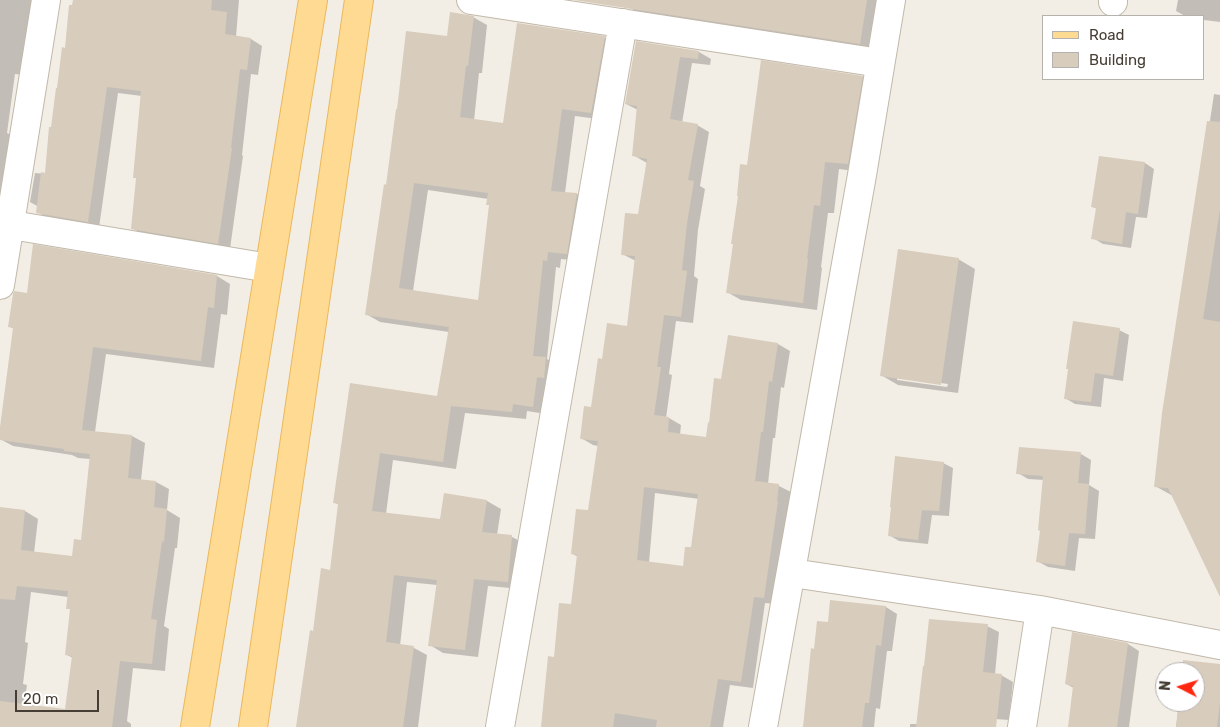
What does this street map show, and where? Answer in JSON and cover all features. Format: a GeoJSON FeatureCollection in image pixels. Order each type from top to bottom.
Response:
{"type":"FeatureCollection","features":[{"type":"Feature","properties":{"kind":"main road"},"geometry":{"type":"LineString","coordinates":[[195,727],[313,0]]}},
{"type":"Feature","properties":{"kind":"main road"},"geometry":{"type":"LineString","coordinates":[[253,727],[359,0]]}},
{"type":"Feature","properties":{"kind":"street"},"geometry":{"type":"LineString","coordinates":[[0,285],[5,223],[46,0]]}},
{"type":"Feature","properties":{"kind":"street"},"geometry":{"type":"LineString","coordinates":[[471,0],[880,63]]}},
{"type":"Feature","properties":{"kind":"street"},"geometry":{"type":"LineString","coordinates":[[763,727],[792,573],[891,0]]}},
{"type":"Feature","properties":{"kind":"street"},"geometry":{"type":"LineString","coordinates":[[500,727],[623,23]]}},
{"type":"Feature","properties":{"kind":"street"},"geometry":{"type":"LineString","coordinates":[[5,223],[269,268]]}},
{"type":"Feature","properties":{"kind":"street"},"geometry":{"type":"LineString","coordinates":[[792,573],[1040,610],[1220,645]]}},
{"type":"Feature","properties":{"kind":"street"},"geometry":{"type":"LineString","coordinates":[[1022,727],[1040,610]]}},
{"type":"Feature","properties":{"kind":"building"},"geometry":{"type":"Polygon","coordinates":[[[73,0],[212,0],[211,10],[227,12],[225,34],[251,38],[247,70],[240,69],[232,148],[218,244],[131,229],[136,178],[133,178],[141,91],[107,87],[88,222],[36,213],[41,172],[45,173],[49,127],[51,127],[62,47],[65,48],[69,5],[72,5],[73,0]]]}},
{"type":"Feature","properties":{"kind":"building"},"geometry":{"type":"Polygon","coordinates":[[[574,0],[867,0],[860,44],[574,0]]]}},
{"type":"Feature","properties":{"kind":"building"},"geometry":{"type":"Polygon","coordinates":[[[450,12],[474,16],[460,117],[503,123],[517,23],[605,36],[591,113],[562,109],[551,191],[577,193],[567,254],[548,252],[547,261],[543,260],[533,356],[546,357],[544,378],[537,377],[533,407],[513,404],[512,412],[451,406],[443,462],[380,453],[372,511],[440,519],[444,493],[487,500],[482,532],[512,535],[508,582],[474,579],[465,650],[428,646],[437,580],[394,575],[386,642],[414,646],[403,727],[296,727],[310,630],[313,631],[321,568],[330,570],[338,504],[333,503],[350,383],[437,396],[449,327],[365,315],[397,109],[406,31],[447,36],[450,12]],[[414,183],[399,288],[478,300],[489,205],[486,205],[488,193],[414,183]]]}},
{"type":"Feature","properties":{"kind":"building"},"geometry":{"type":"Polygon","coordinates":[[[636,41],[699,51],[698,59],[680,57],[670,119],[698,124],[688,180],[694,181],[682,270],[687,271],[681,317],[664,315],[657,367],[661,367],[654,415],[669,417],[668,432],[706,437],[714,378],[721,379],[728,335],[778,343],[772,382],[769,381],[755,481],[779,484],[764,598],[754,597],[741,682],[718,679],[710,727],[656,727],[657,720],[615,713],[613,727],[541,727],[548,656],[554,657],[559,603],[571,604],[577,555],[571,554],[576,509],[588,510],[598,441],[580,439],[584,406],[591,407],[598,358],[602,359],[607,323],[627,326],[635,256],[621,255],[625,213],[638,214],[647,159],[632,156],[637,106],[625,104],[636,41]],[[644,487],[637,560],[683,566],[685,547],[691,547],[698,494],[644,487]]]}},
{"type":"Feature","properties":{"kind":"building"},"geometry":{"type":"Polygon","coordinates":[[[761,60],[863,76],[848,164],[825,162],[820,206],[814,205],[803,303],[726,293],[733,244],[731,244],[738,196],[740,164],[747,165],[761,60]]]}},
{"type":"Feature","properties":{"kind":"building"},"geometry":{"type":"Polygon","coordinates":[[[1207,121],[1220,122],[1220,209],[1203,319],[1220,322],[1220,597],[1168,488],[1154,487],[1162,413],[1207,121]]]}},
{"type":"Feature","properties":{"kind":"building"},"geometry":{"type":"Polygon","coordinates":[[[1099,156],[1145,162],[1138,214],[1126,212],[1122,244],[1091,239],[1096,208],[1091,207],[1099,156]]]}},
{"type":"Feature","properties":{"kind":"building"},"geometry":{"type":"Polygon","coordinates":[[[33,244],[217,275],[214,308],[208,307],[201,361],[93,347],[82,430],[132,435],[128,478],[156,481],[154,507],[167,509],[164,542],[162,541],[151,619],[157,620],[152,664],[120,661],[112,727],[0,727],[0,701],[65,709],[72,656],[65,655],[70,609],[66,609],[68,591],[17,586],[15,600],[0,599],[0,507],[25,510],[21,550],[72,556],[74,539],[81,540],[90,454],[0,440],[13,328],[8,327],[13,294],[14,291],[27,293],[33,244]]]}},
{"type":"Feature","properties":{"kind":"building"},"geometry":{"type":"Polygon","coordinates":[[[898,249],[959,258],[941,385],[880,376],[898,249]]]}},
{"type":"Feature","properties":{"kind":"building"},"geometry":{"type":"Polygon","coordinates":[[[1073,321],[1120,328],[1113,376],[1095,373],[1091,402],[1064,399],[1073,321]]]}},
{"type":"Feature","properties":{"kind":"building"},"geometry":{"type":"Polygon","coordinates":[[[1019,447],[1081,452],[1078,483],[1089,484],[1085,534],[1069,533],[1065,566],[1036,562],[1043,476],[1016,474],[1019,447]]]}},
{"type":"Feature","properties":{"kind":"building"},"geometry":{"type":"Polygon","coordinates":[[[895,456],[944,462],[939,511],[922,510],[918,540],[888,536],[895,456]]]}},
{"type":"Feature","properties":{"kind":"building"},"geometry":{"type":"Polygon","coordinates":[[[830,600],[886,606],[881,646],[876,645],[869,703],[865,703],[862,727],[803,727],[811,648],[814,649],[817,621],[828,622],[830,600]]]}},
{"type":"Feature","properties":{"kind":"building"},"geometry":{"type":"Polygon","coordinates":[[[929,619],[988,624],[983,672],[1002,674],[996,727],[916,727],[929,619]]]}},
{"type":"Feature","properties":{"kind":"building"},"geometry":{"type":"Polygon","coordinates":[[[1072,632],[1128,643],[1117,727],[1068,727],[1073,686],[1065,684],[1072,632]]]}},
{"type":"Feature","properties":{"kind":"building"},"geometry":{"type":"Polygon","coordinates":[[[1183,660],[1202,662],[1183,662],[1183,660]]]}},
{"type":"Feature","properties":{"kind":"building"},"geometry":{"type":"Polygon","coordinates":[[[1205,662],[1220,664],[1220,702],[1217,727],[1176,727],[1178,712],[1205,712],[1205,662]]]}}]}
